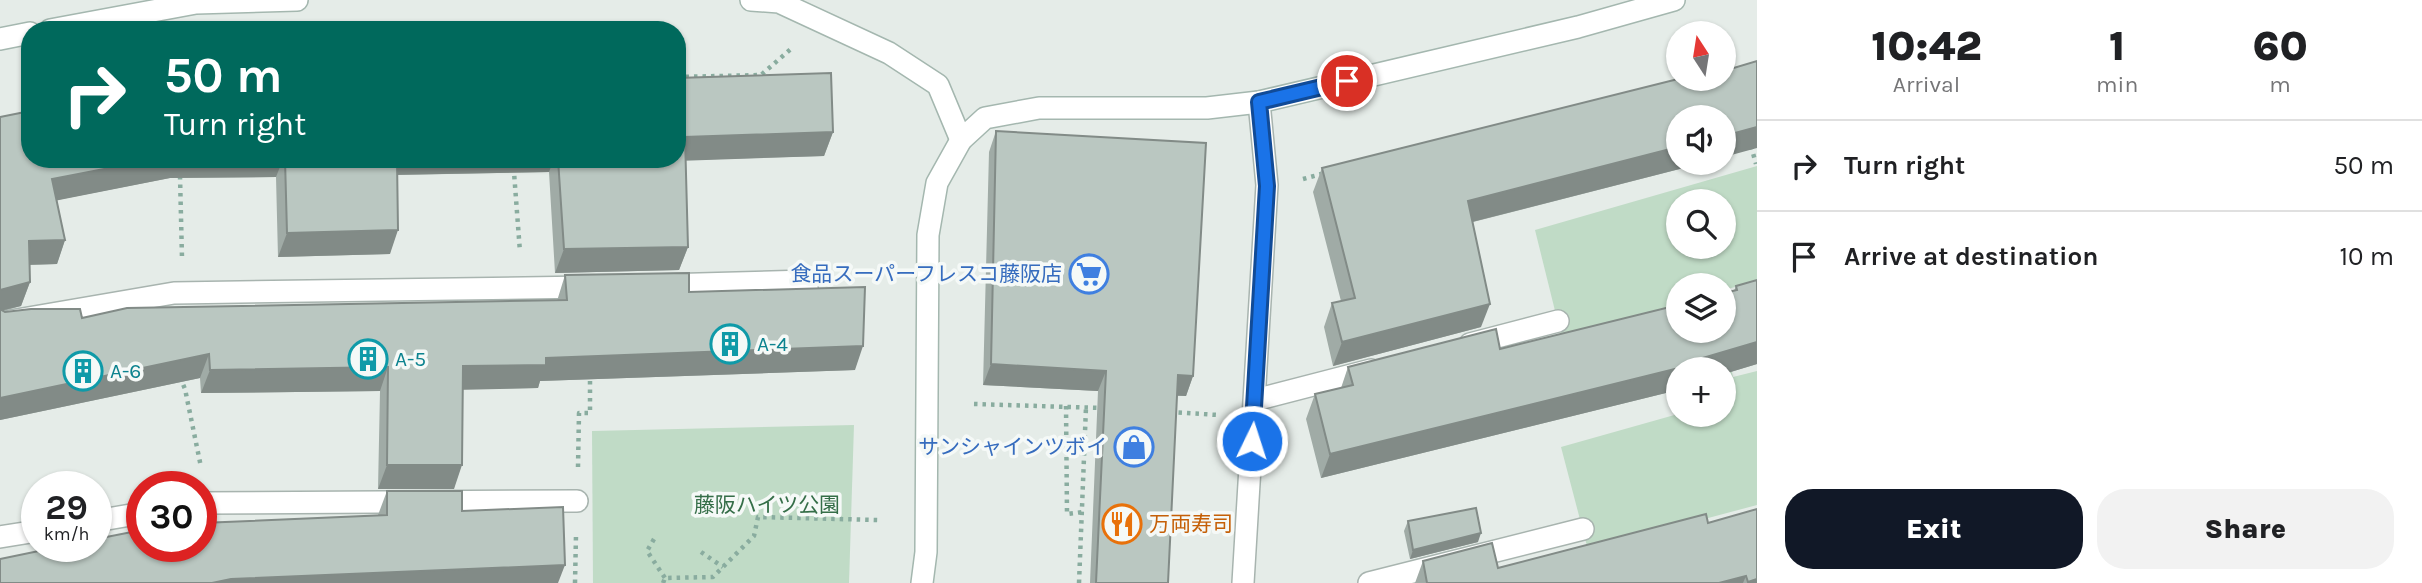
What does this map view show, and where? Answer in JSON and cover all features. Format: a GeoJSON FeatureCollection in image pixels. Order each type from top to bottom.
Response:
{"type":"FeatureCollection","features":[{"type":"Feature","properties":{"kind":"street"},"geometry":{"type":"LineString","coordinates":[[101,21],[196,4],[297,0]]}},
{"type":"Feature","properties":{"kind":"street"},"geometry":{"type":"LineString","coordinates":[[751,0],[779,2],[889,53],[939,85],[961,140]]}},
{"type":"Feature","properties":{"kind":"street"},"geometry":{"type":"LineString","coordinates":[[922,583],[926,552],[928,235],[936,183],[961,140],[985,118],[1039,108],[1207,108],[1259,102],[1578,27],[1674,0]]}},
{"type":"Feature","properties":{"kind":"street"},"geometry":{"type":"LineString","coordinates":[[0,39],[21,35]]}},
{"type":"Feature","properties":{"kind":"street"},"geometry":{"type":"LineString","coordinates":[[1243,583],[1267,186],[1259,102]]}},
{"type":"Feature","properties":{"kind":"street"},"geometry":{"type":"LineString","coordinates":[[643,285],[807,281],[807,289]]}},
{"type":"Feature","properties":{"kind":"street"},"geometry":{"type":"LineString","coordinates":[[0,323],[174,293],[602,286]]}},
{"type":"Feature","properties":{"kind":"street"},"geometry":{"type":"LineString","coordinates":[[1452,348],[1558,321]]}},
{"type":"Feature","properties":{"kind":"street"},"geometry":{"type":"LineString","coordinates":[[1254,409],[1386,366]]}},
{"type":"Feature","properties":{"kind":"street"},"geometry":{"type":"LineString","coordinates":[[217,503],[577,501]]}},
{"type":"Feature","properties":{"kind":"street"},"geometry":{"type":"LineString","coordinates":[[1369,583],[1583,528]]}},
{"type":"Feature","properties":{"kind":"street"},"geometry":{"type":"LineString","coordinates":[[0,537],[21,534]]}},
{"type":"Feature","properties":{"kind":"path"},"geometry":{"type":"LineString","coordinates":[[686,78],[761,75],[822,23]]}},
{"type":"Feature","properties":{"kind":"path"},"geometry":{"type":"LineString","coordinates":[[1749,137],[1756,164]]}},
{"type":"Feature","properties":{"kind":"path"},"geometry":{"type":"LineString","coordinates":[[177,168],[180,175],[183,294]]}},
{"type":"Feature","properties":{"kind":"path"},"geometry":{"type":"LineString","coordinates":[[514,168],[522,288]]}},
{"type":"Feature","properties":{"kind":"path"},"geometry":{"type":"LineString","coordinates":[[1267,186],[1329,172]]}},
{"type":"Feature","properties":{"kind":"path"},"geometry":{"type":"LineString","coordinates":[[177,370],[186,389],[202,471]]}},
{"type":"Feature","properties":{"kind":"path"},"geometry":{"type":"LineString","coordinates":[[590,372],[590,413]]}},
{"type":"Feature","properties":{"kind":"path"},"geometry":{"type":"LineString","coordinates":[[974,404],[1114,409]]}},
{"type":"Feature","properties":{"kind":"path"},"geometry":{"type":"LineString","coordinates":[[1066,406],[1067,514],[1083,512]]}},
{"type":"Feature","properties":{"kind":"path"},"geometry":{"type":"LineString","coordinates":[[1079,583],[1086,407]]}},
{"type":"Feature","properties":{"kind":"path"},"geometry":{"type":"LineString","coordinates":[[1170,412],[1254,409]]}},
{"type":"Feature","properties":{"kind":"path"},"geometry":{"type":"LineString","coordinates":[[654,539],[647,551],[664,580],[713,576],[754,536],[758,517],[878,520]]}},
{"type":"Feature","properties":{"kind":"path"},"geometry":{"type":"LineString","coordinates":[[701,552],[723,567]]}},
{"type":"Feature","properties":{"kind":"green space"},"geometry":{"type":"Polygon","coordinates":[[[1757,166],[1757,281],[1736,287],[1736,273],[1666,273],[1666,343],[1726,343],[1729,357],[1666,357],[1561,335],[1535,230],[1666,192],[1666,259],[1736,259],[1736,189],[1677,189],[1726,175],[1736,175],[1736,172],[1757,166]]]}},
{"type":"Feature","properties":{"kind":"green space"},"geometry":{"type":"Polygon","coordinates":[[[1757,371],[1757,505],[1588,550],[1561,447],[1666,417],[1666,427],[1736,427],[1736,376],[1757,371]]]}},
{"type":"Feature","properties":{"kind":"green space","name":"藤阪ハイツ公園"},"geometry":{"type":"Polygon","coordinates":[[[854,425],[849,583],[593,583],[592,431],[854,425]]]}},
{"type":"Feature","properties":{"kind":"building"},"geometry":{"type":"Polygon","coordinates":[[[1757,61],[1757,127],[1736,133],[1736,105],[1666,105],[1666,150],[1468,201],[1490,304],[1342,342],[1332,303],[1355,298],[1322,168],[1666,82],[1666,91],[1736,91],[1736,67],[1757,61]]]}},
{"type":"Feature","properties":{"kind":"building"},"geometry":{"type":"Polygon","coordinates":[[[831,73],[833,132],[686,137],[686,78],[831,73]]]}},
{"type":"Feature","properties":{"kind":"building"},"geometry":{"type":"Polygon","coordinates":[[[21,113],[21,168],[109,168],[52,179],[65,240],[29,241],[30,282],[0,290],[0,117],[21,113]]]}},
{"type":"Feature","properties":{"kind":"building","name":"食品スーパーフレスコ藤阪店"},"geometry":{"type":"Polygon","coordinates":[[[996,131],[1206,143],[1193,376],[1178,375],[1168,583],[1096,583],[1106,371],[991,364],[996,131]]]}},
{"type":"Feature","properties":{"kind":"building"},"geometry":{"type":"Polygon","coordinates":[[[285,168],[397,168],[398,230],[287,233],[285,168]]]}},
{"type":"Feature","properties":{"kind":"building"},"geometry":{"type":"Polygon","coordinates":[[[559,168],[686,168],[688,247],[564,249],[559,168]]]}},
{"type":"Feature","properties":{"kind":"building"},"geometry":{"type":"Polygon","coordinates":[[[689,273],[689,292],[865,287],[863,346],[546,358],[546,365],[463,366],[462,465],[387,465],[388,367],[210,370],[209,354],[0,398],[0,309],[5,312],[80,309],[82,318],[127,308],[567,300],[565,275],[689,273]]]}},
{"type":"Feature","properties":{"kind":"building"},"geometry":{"type":"Polygon","coordinates":[[[1757,280],[1757,342],[1706,357],[1666,357],[1666,371],[1330,454],[1315,394],[1353,385],[1348,367],[1496,329],[1500,349],[1666,308],[1666,343],[1736,343],[1736,286],[1757,280]]]}},
{"type":"Feature","properties":{"kind":"building"},"geometry":{"type":"Polygon","coordinates":[[[387,491],[462,491],[462,511],[563,507],[565,565],[231,579],[212,583],[0,583],[0,559],[21,555],[21,562],[112,562],[112,536],[126,533],[126,562],[217,562],[217,522],[387,515],[387,491]]]}},
{"type":"Feature","properties":{"kind":"building"},"geometry":{"type":"Polygon","coordinates":[[[1476,508],[1481,533],[1413,550],[1408,521],[1476,508]]]}},
{"type":"Feature","properties":{"kind":"building"},"geometry":{"type":"Polygon","coordinates":[[[1757,509],[1757,579],[1748,582],[1746,576],[1719,583],[1427,583],[1423,561],[1492,543],[1498,568],[1706,514],[1708,523],[1757,509]]]}},
{"type":"Feature","properties":{"kind":"place","name":"食品スーパーフレスコ藤阪店"},"geometry":{"type":"Point","coordinates":[1089,274]}},
{"type":"Feature","properties":{"kind":"place","name":"A-4"},"geometry":{"type":"Point","coordinates":[730,344]}},
{"type":"Feature","properties":{"kind":"place","name":"A-5"},"geometry":{"type":"Point","coordinates":[368,359]}},
{"type":"Feature","properties":{"kind":"place","name":"A-6"},"geometry":{"type":"Point","coordinates":[83,371]}},
{"type":"Feature","properties":{"kind":"place","name":"サンシャインツボイ"},"geometry":{"type":"Point","coordinates":[1134,447]}},
{"type":"Feature","properties":{"kind":"place","name":"万両寿司"},"geometry":{"type":"Point","coordinates":[1122,524]}},
{"type":"Feature","properties":{"kind":"route"},"geometry":{"type":"LineString","coordinates":[[1252,441],[1267,186],[1259,102],[1347,81]]}}]}
